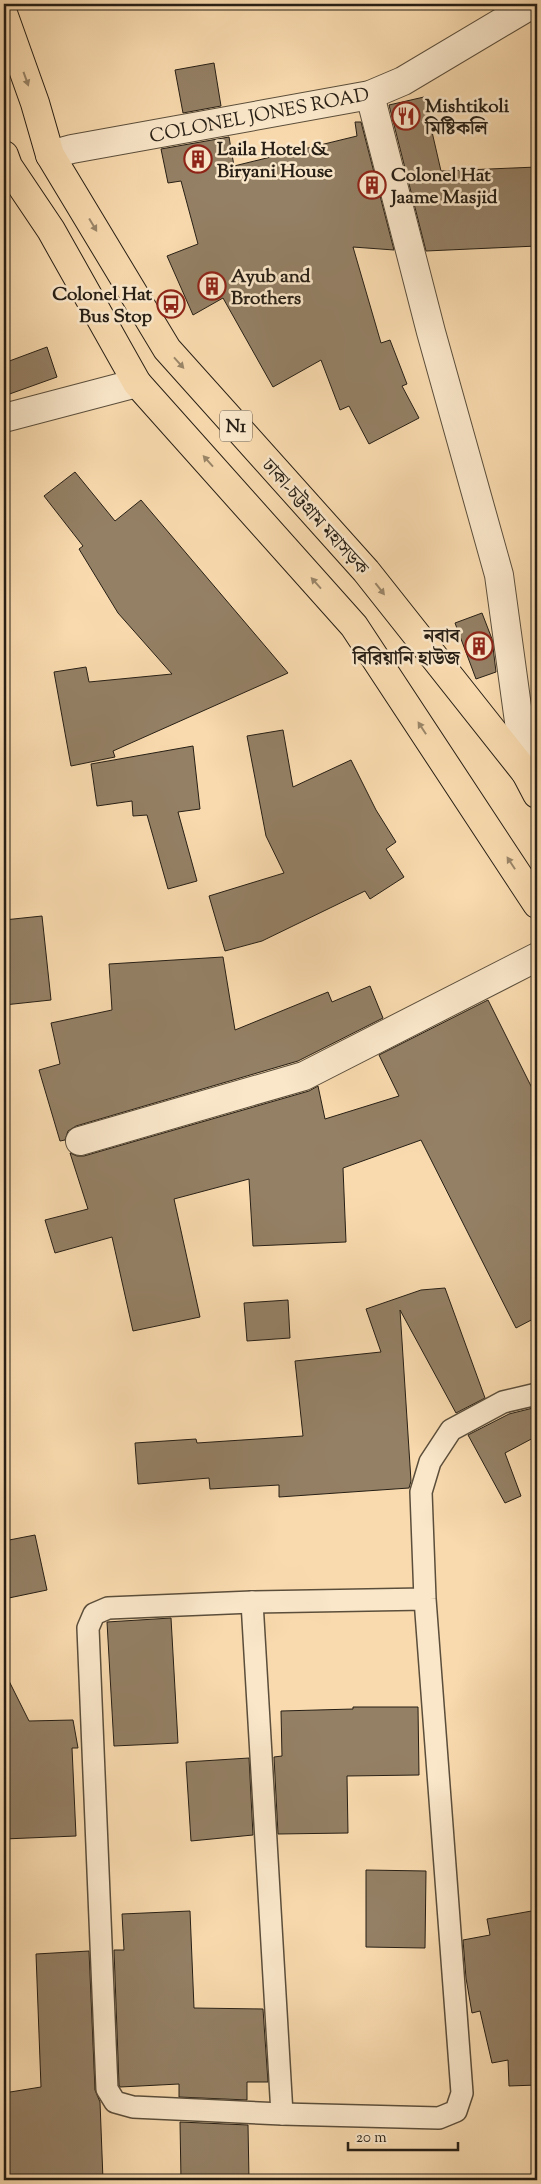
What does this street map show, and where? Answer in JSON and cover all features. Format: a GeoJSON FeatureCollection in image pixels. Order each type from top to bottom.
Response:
{"type":"FeatureCollection","features":[{"type":"Feature","properties":{"kind":"highway","name":"ঢাকা-চট্টগ্রাম মহাসড়ক"},"geometry":{"type":"LineString","coordinates":[[4,16],[35,103],[50,155],[167,349],[366,571],[531,784]]}},
{"type":"Feature","properties":{"kind":"highway","name":"N1"},"geometry":{"type":"LineString","coordinates":[[4,155],[8,166],[51,230],[138,383],[354,626],[537,904]]}},
{"type":"Feature","properties":{"kind":"street","name":"COLONEL JONES ROAD"},"geometry":{"type":"LineString","coordinates":[[50,155],[72,149],[370,95],[403,81],[528,6]]}},
{"type":"Feature","properties":{"kind":"street"},"geometry":{"type":"LineString","coordinates":[[370,95],[431,332],[499,574],[531,784]]}},
{"type":"Feature","properties":{"kind":"street"},"geometry":{"type":"LineString","coordinates":[[4,418],[138,383]]}},
{"type":"Feature","properties":{"kind":"street"},"geometry":{"type":"LineString","coordinates":[[80,1141],[304,1076],[537,957]]}},
{"type":"Feature","properties":{"kind":"lane"},"geometry":{"type":"LineString","coordinates":[[424,1599],[252,1602],[108,1608],[94,1614],[88,1628],[107,2089],[115,2102],[133,2107],[282,2114],[439,2118],[456,2111],[462,2094],[424,1599],[421,1492],[430,1462],[451,1430],[503,1402],[537,1394]]}},
{"type":"Feature","properties":{"kind":"lane"},"geometry":{"type":"LineString","coordinates":[[252,1602],[282,2114]]}},
{"type":"Feature","properties":{"kind":"building"},"geometry":{"type":"Polygon","coordinates":[[[214,63],[221,106],[183,113],[175,70],[214,63]]]}},
{"type":"Feature","properties":{"kind":"building"},"geometry":{"type":"Polygon","coordinates":[[[424,97],[441,171],[537,167],[537,246],[426,251],[389,105],[424,97]]]}},
{"type":"Feature","properties":{"kind":"building"},"geometry":{"type":"Polygon","coordinates":[[[355,122],[361,122],[394,250],[353,247],[381,343],[390,340],[407,384],[402,386],[419,418],[369,444],[349,406],[340,410],[321,360],[273,387],[223,298],[193,315],[167,256],[198,244],[181,181],[168,183],[161,149],[229,137],[234,166],[357,136],[355,122]]]}},
{"type":"Feature","properties":{"kind":"building"},"geometry":{"type":"Polygon","coordinates":[[[47,347],[57,377],[4,396],[4,363],[47,347]]]}},
{"type":"Feature","properties":{"kind":"building"},"geometry":{"type":"Polygon","coordinates":[[[75,472],[115,521],[141,500],[288,673],[113,751],[115,757],[71,766],[54,672],[86,667],[89,682],[172,674],[118,613],[79,549],[83,546],[44,496],[75,472]]]}},
{"type":"Feature","properties":{"kind":"building","name":"নবাব বিরিয়ানি হাউজ"},"geometry":{"type":"Polygon","coordinates":[[[482,613],[492,639],[496,672],[476,679],[455,623],[482,613]]]}},
{"type":"Feature","properties":{"kind":"building"},"geometry":{"type":"Polygon","coordinates":[[[283,730],[293,787],[351,760],[376,810],[396,842],[386,849],[404,877],[370,899],[365,891],[262,941],[225,951],[209,896],[284,873],[266,836],[247,736],[283,730]]]}},
{"type":"Feature","properties":{"kind":"building"},"geometry":{"type":"Polygon","coordinates":[[[193,746],[200,809],[178,812],[197,881],[168,889],[147,815],[133,816],[132,801],[97,806],[91,764],[193,746]]]}},
{"type":"Feature","properties":{"kind":"building"},"geometry":{"type":"Polygon","coordinates":[[[42,916],[51,1000],[4,1005],[4,920],[42,916]]]}},
{"type":"Feature","properties":{"kind":"building"},"geometry":{"type":"Polygon","coordinates":[[[223,957],[235,1030],[328,992],[332,1002],[370,986],[383,1018],[298,1061],[76,1126],[68,1131],[65,1140],[60,1141],[39,1070],[60,1064],[51,1023],[112,1010],[109,964],[223,957]]]}},
{"type":"Feature","properties":{"kind":"building"},"geometry":{"type":"Polygon","coordinates":[[[488,1000],[537,1098],[537,1317],[516,1328],[421,1140],[343,1168],[346,1242],[253,1246],[249,1179],[174,1199],[200,1317],[133,1331],[112,1237],[55,1253],[45,1220],[88,1209],[70,1153],[84,1156],[309,1091],[318,1086],[325,1119],[399,1096],[379,1055],[488,1000]]]}},
{"type":"Feature","properties":{"kind":"building"},"geometry":{"type":"Polygon","coordinates":[[[445,1288],[485,1398],[456,1413],[400,1310],[411,1481],[409,1488],[279,1497],[279,1485],[210,1489],[209,1478],[138,1484],[135,1443],[196,1439],[197,1443],[303,1436],[295,1361],[381,1352],[366,1309],[421,1290],[445,1288]]]}},
{"type":"Feature","properties":{"kind":"building"},"geometry":{"type":"Polygon","coordinates":[[[288,1300],[290,1338],[247,1341],[244,1303],[288,1300]]]}},
{"type":"Feature","properties":{"kind":"building"},"geometry":{"type":"Polygon","coordinates":[[[537,1407],[537,1436],[505,1453],[521,1496],[505,1503],[468,1435],[509,1414],[537,1407]]]}},
{"type":"Feature","properties":{"kind":"building"},"geometry":{"type":"Polygon","coordinates":[[[35,1535],[47,1590],[4,1599],[4,1541],[35,1535]]]}},
{"type":"Feature","properties":{"kind":"building"},"geometry":{"type":"Polygon","coordinates":[[[171,1618],[178,1743],[114,1746],[107,1622],[171,1618]]]}},
{"type":"Feature","properties":{"kind":"building"},"geometry":{"type":"Polygon","coordinates":[[[4,1671],[29,1721],[73,1720],[78,1748],[72,1748],[76,1836],[4,1839],[4,1671]]]}},
{"type":"Feature","properties":{"kind":"building"},"geometry":{"type":"Polygon","coordinates":[[[353,1707],[418,1707],[419,1775],[347,1776],[348,1833],[278,1834],[274,1757],[282,1756],[281,1711],[353,1709],[353,1707]]]}},
{"type":"Feature","properties":{"kind":"building"},"geometry":{"type":"Polygon","coordinates":[[[249,1758],[253,1835],[191,1841],[186,1762],[249,1758]]]}},
{"type":"Feature","properties":{"kind":"building"},"geometry":{"type":"Polygon","coordinates":[[[366,1870],[426,1871],[425,1948],[366,1947],[366,1870]]]}},
{"type":"Feature","properties":{"kind":"building"},"geometry":{"type":"Polygon","coordinates":[[[537,1910],[537,2085],[509,2086],[508,2060],[492,2063],[480,2011],[472,2013],[466,1978],[463,1940],[490,1935],[487,1919],[537,1910]]]}},
{"type":"Feature","properties":{"kind":"building"},"geometry":{"type":"Polygon","coordinates":[[[190,1911],[194,2008],[263,2009],[268,2082],[247,2082],[247,2100],[179,2097],[179,2084],[120,2087],[119,2085],[114,1950],[124,1950],[122,1914],[190,1911]]]}},
{"type":"Feature","properties":{"kind":"building"},"geometry":{"type":"Polygon","coordinates":[[[89,1951],[95,2090],[100,2102],[103,2180],[31,2180],[30,2175],[4,2177],[4,2093],[41,2087],[36,1954],[89,1951]]]}},
{"type":"Feature","properties":{"kind":"building"},"geometry":{"type":"Polygon","coordinates":[[[180,2122],[248,2125],[249,2180],[181,2180],[180,2122]]]}},
{"type":"Feature","properties":{"kind":"place","name":"Mishtikoli মিষ্টিকলি"},"geometry":{"type":"Point","coordinates":[406,116]}},
{"type":"Feature","properties":{"kind":"place","name":"Laila Hotel & Biryani House"},"geometry":{"type":"Point","coordinates":[198,159]}},
{"type":"Feature","properties":{"kind":"place","name":"Colonel Hat Jaame Masjid"},"geometry":{"type":"Point","coordinates":[372,185]}},
{"type":"Feature","properties":{"kind":"place","name":"Ayub and Brothers"},"geometry":{"type":"Point","coordinates":[212,286]}},
{"type":"Feature","properties":{"kind":"place","name":"Colonel Hat Bus Stop"},"geometry":{"type":"Point","coordinates":[171,304]}},
{"type":"Feature","properties":{"kind":"place","name":"নবাব বিরিয়ানি হাউজ"},"geometry":{"type":"Point","coordinates":[479,646]}}]}
